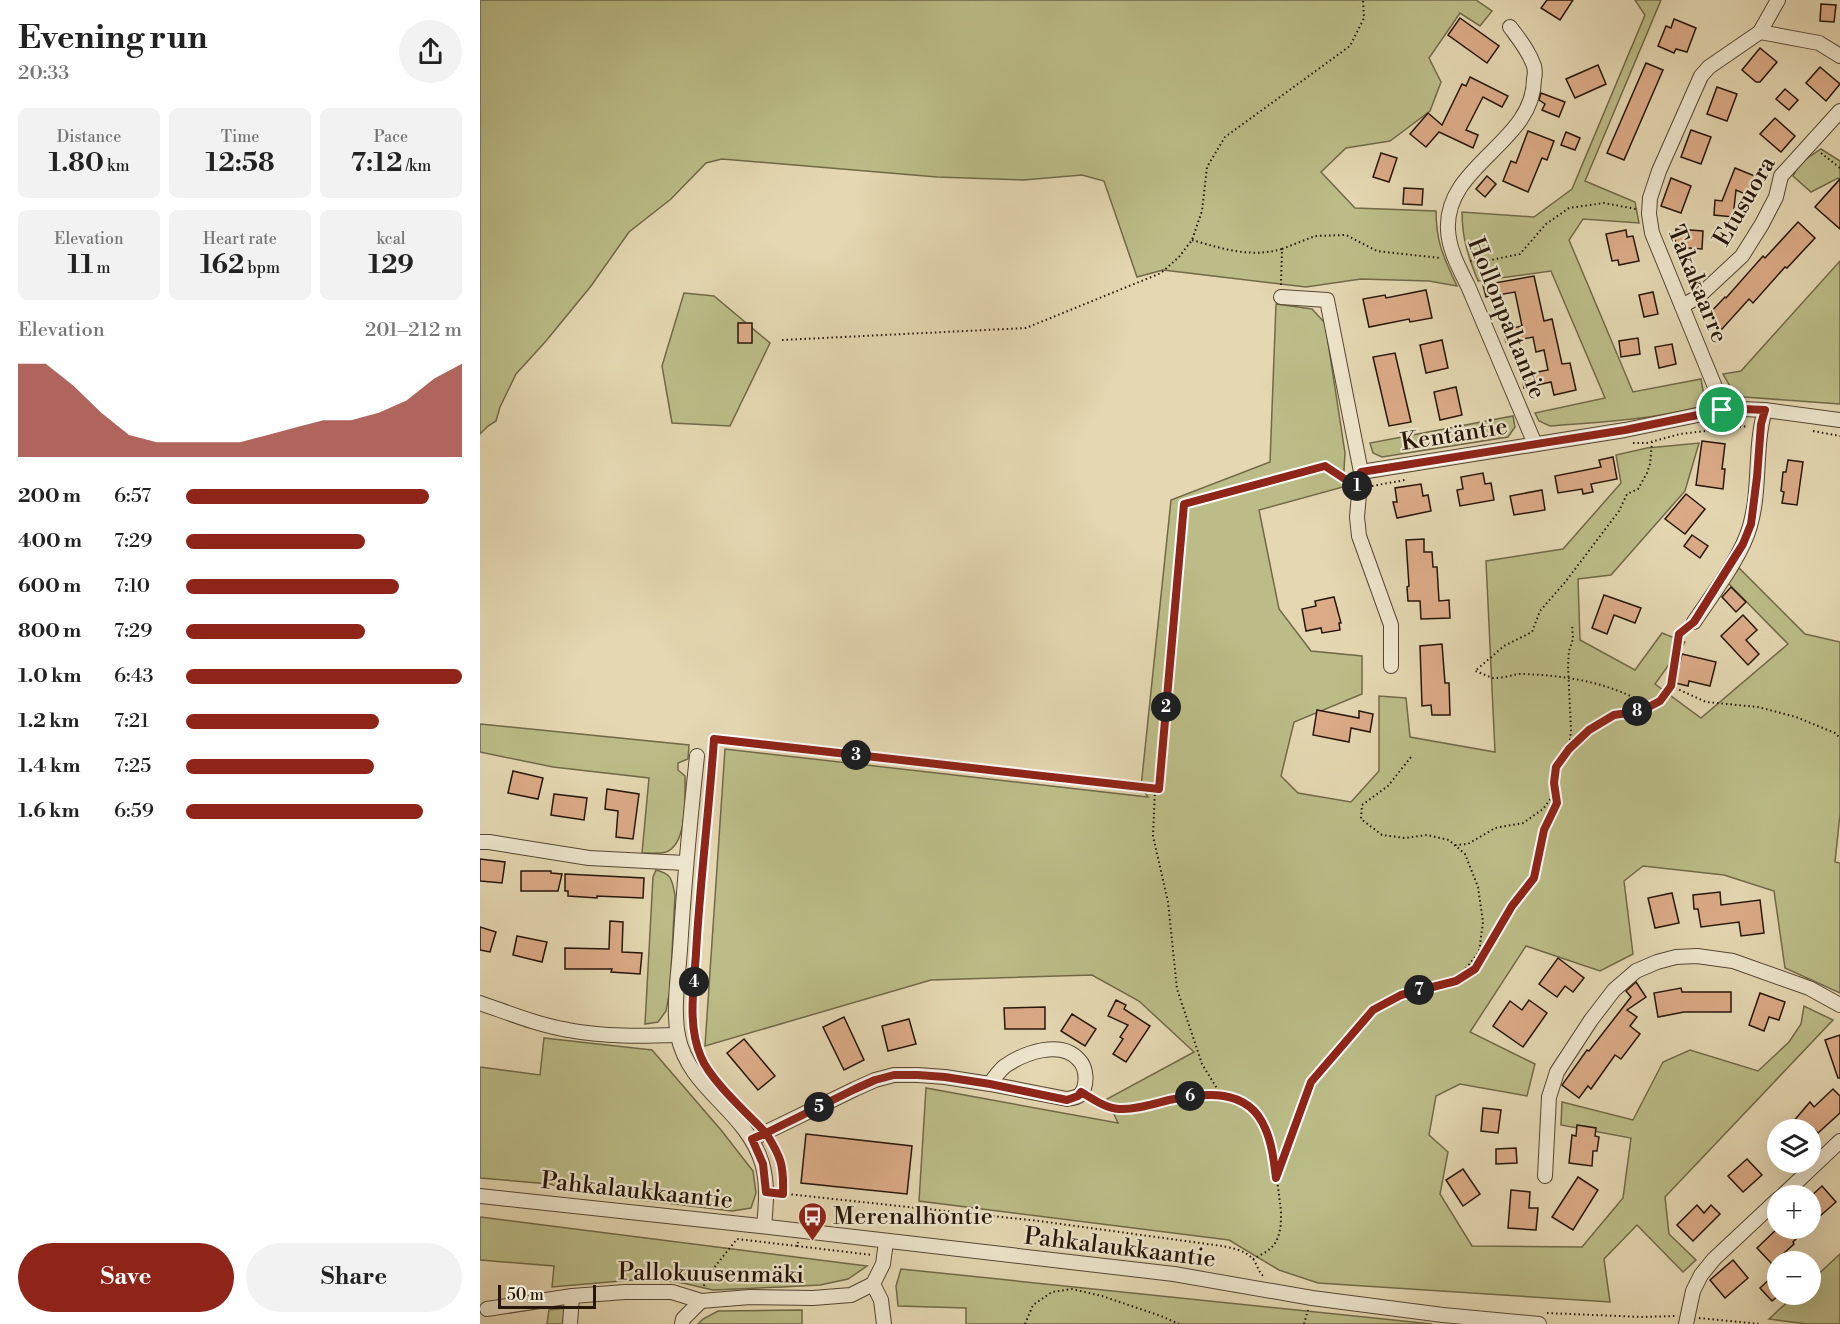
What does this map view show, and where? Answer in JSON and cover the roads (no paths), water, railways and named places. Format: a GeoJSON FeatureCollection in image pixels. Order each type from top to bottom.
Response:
{"type":"FeatureCollection","features":[{"type":"Feature","properties":{"kind":"street","name":"Takakaarre"},"geometry":{"type":"LineString","coordinates":[[1722,410],[1715,387],[1652,233],[1648,214],[1650,198],[1659,171],[1701,76],[1709,67],[1760,32],[1778,0]]}},
{"type":"Feature","properties":{"kind":"street","name":"Hollonpaltantie"},"geometry":{"type":"LineString","coordinates":[[1510,27],[1527,49],[1534,68],[1532,98],[1527,111],[1517,125],[1465,180],[1453,199],[1447,229],[1456,261],[1535,444]]}},
{"type":"Feature","properties":{"kind":"street"},"geometry":{"type":"LineString","coordinates":[[1760,32],[1819,43],[1840,56]]}},
{"type":"Feature","properties":{"kind":"street","name":"Etusuora"},"geometry":{"type":"LineString","coordinates":[[1682,306],[1698,297],[1742,256],[1776,196],[1781,176],[1840,111]]}},
{"type":"Feature","properties":{"kind":"street"},"geometry":{"type":"LineString","coordinates":[[1281,297],[1327,300],[1361,472],[1357,517],[1359,536],[1391,625],[1391,666]]}},
{"type":"Feature","properties":{"kind":"street","name":"Kentäntie"},"geometry":{"type":"LineString","coordinates":[[1361,472],[1535,444],[1627,436],[1722,410],[1765,410],[1840,420]]}},
{"type":"Feature","properties":{"kind":"street"},"geometry":{"type":"LineString","coordinates":[[1694,622],[1743,544],[1751,524],[1761,424],[1765,410]]}},
{"type":"Feature","properties":{"kind":"street"},"geometry":{"type":"LineString","coordinates":[[697,756],[685,863],[678,990],[678,1035],[683,1052],[702,1084],[740,1121],[752,1139],[763,1164],[766,1192],[764,1226]]}},
{"type":"Feature","properties":{"kind":"street"},"geometry":{"type":"LineString","coordinates":[[480,842],[589,858],[685,863]]}},
{"type":"Feature","properties":{"kind":"street"},"geometry":{"type":"LineString","coordinates":[[1545,1176],[1549,1097],[1557,1072],[1614,990],[1636,971],[1676,957],[1697,956],[1734,961],[1809,988],[1840,1005]]}},
{"type":"Feature","properties":{"kind":"street"},"geometry":{"type":"LineString","coordinates":[[480,1003],[570,1031],[678,1035]]}},
{"type":"Feature","properties":{"kind":"street"},"geometry":{"type":"LineString","coordinates":[[752,1139],[855,1089],[894,1075],[918,1075],[990,1084],[1067,1100],[1078,1096],[1084,1088],[1086,1075],[1080,1061],[1071,1054],[1059,1050],[1044,1050],[1028,1054],[1005,1067],[990,1084]]}},
{"type":"Feature","properties":{"kind":"street"},"geometry":{"type":"LineString","coordinates":[[1794,1185],[1840,1141]]}},
{"type":"Feature","properties":{"kind":"street","name":"Pahkalaukkaantie"},"geometry":{"type":"LineString","coordinates":[[480,1196],[764,1226],[1174,1274],[1323,1299],[1443,1315],[1540,1318]]}},
{"type":"Feature","properties":{"kind":"street"},"geometry":{"type":"LineString","coordinates":[[1687,1320],[1693,1291],[1701,1275],[1767,1210]]}},
{"type":"Feature","properties":{"kind":"street"},"geometry":{"type":"LineString","coordinates":[[884,1324],[881,1300],[873,1284],[883,1264],[886,1242]]}},
{"type":"Feature","properties":{"kind":"street","name":"Pallokuusenmäki"},"geometry":{"type":"LineString","coordinates":[[488,1309],[572,1296],[625,1292],[672,1292],[701,1301],[750,1297],[813,1298],[851,1295],[873,1284]]}},
{"type":"Feature","properties":{"kind":"street"},"geometry":{"type":"LineString","coordinates":[[570,1324],[572,1296]]}},
{"type":"Feature","properties":{"kind":"street"},"geometry":{"type":"LineString","coordinates":[[682,1324],[683,1319],[701,1301]]}},
{"type":"Feature","properties":{"kind":"place","name":"Merenalhontie"},"geometry":{"type":"Point","coordinates":[812,1242]}}]}
